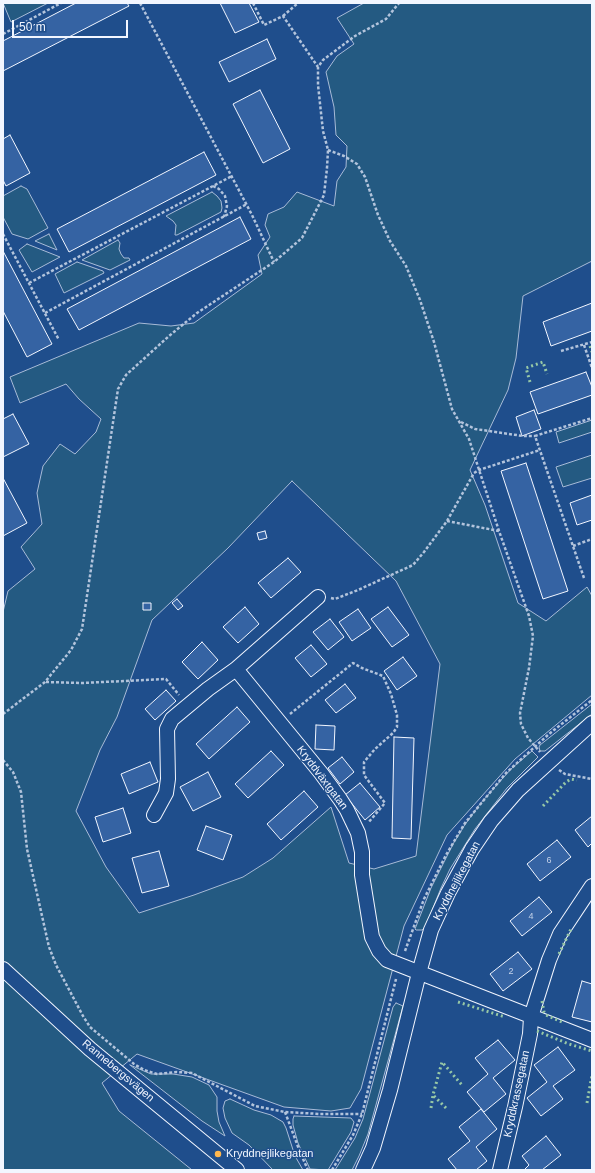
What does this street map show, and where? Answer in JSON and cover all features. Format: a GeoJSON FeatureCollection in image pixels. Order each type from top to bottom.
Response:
{"type":"FeatureCollection","features":[{"type":"Feature","properties":{"kind":"street"},"geometry":{"type":"LineString","coordinates":[[154,815],[166,792],[168,779],[167,729],[172,719],[187,705],[236,669],[318,597]]}},
{"type":"Feature","properties":{"kind":"street","name":"Kryddväxtgatan"},"geometry":{"type":"LineString","coordinates":[[236,669],[321,773],[340,799],[358,833],[362,852],[362,875],[372,937],[379,951],[387,960],[419,973]]}},
{"type":"Feature","properties":{"kind":"street","name":"Kryddnejlikegatan"},"geometry":{"type":"LineString","coordinates":[[363,1170],[373,1148],[390,1090],[419,973],[432,930],[448,893],[472,849],[490,821],[518,790],[592,723]]}},
{"type":"Feature","properties":{"kind":"street","name":"Kryddkrassegatan"},"geometry":{"type":"LineString","coordinates":[[500,1170],[517,1099],[530,1034],[531,1017],[549,960],[560,934],[592,886]]}},
{"type":"Feature","properties":{"kind":"street","name":"Rannebergsvägen"},"geometry":{"type":"LineString","coordinates":[[3,969],[90,1049],[237,1170]]}},
{"type":"Feature","properties":{"kind":"street"},"geometry":{"type":"LineString","coordinates":[[419,973],[592,1040]]}},
{"type":"Feature","properties":{"kind":"path"},"geometry":{"type":"LineString","coordinates":[[3,34],[61,3]]}},
{"type":"Feature","properties":{"kind":"path"},"geometry":{"type":"LineString","coordinates":[[140,3],[247,204],[274,262]]}},
{"type":"Feature","properties":{"kind":"path"},"geometry":{"type":"LineString","coordinates":[[253,3],[264,25],[282,16],[298,3]]}},
{"type":"Feature","properties":{"kind":"path"},"geometry":{"type":"LineString","coordinates":[[318,67],[323,60],[355,36],[386,19],[399,3]]}},
{"type":"Feature","properties":{"kind":"path"},"geometry":{"type":"LineString","coordinates":[[3,714],[45,682],[72,650],[82,629],[118,389],[126,375],[197,313],[274,262],[302,238],[324,195],[328,150],[323,131],[318,67],[282,16]]}},
{"type":"Feature","properties":{"kind":"path"},"geometry":{"type":"LineString","coordinates":[[328,150],[344,156],[357,164],[365,177],[378,216],[390,241],[406,266],[420,300],[434,342],[452,409],[469,438],[499,531],[529,616],[533,636],[529,668],[520,712],[521,724],[528,738],[535,747]]}},
{"type":"Feature","properties":{"kind":"path"},"geometry":{"type":"LineString","coordinates":[[29,283],[232,176]]}},
{"type":"Feature","properties":{"kind":"path"},"geometry":{"type":"LineString","coordinates":[[212,186],[219,189],[225,196],[227,206],[224,217]]}},
{"type":"Feature","properties":{"kind":"path"},"geometry":{"type":"LineString","coordinates":[[45,313],[247,204]]}},
{"type":"Feature","properties":{"kind":"path"},"geometry":{"type":"LineString","coordinates":[[3,234],[59,340]]}},
{"type":"Feature","properties":{"kind":"path"},"geometry":{"type":"LineString","coordinates":[[561,351],[592,342]]}},
{"type":"Feature","properties":{"kind":"path"},"geometry":{"type":"LineString","coordinates":[[584,345],[592,368]]}},
{"type":"Feature","properties":{"kind":"path"},"geometry":{"type":"LineString","coordinates":[[460,422],[475,429],[523,436],[535,436],[592,418]]}},
{"type":"Feature","properties":{"kind":"path"},"geometry":{"type":"LineString","coordinates":[[535,436],[584,578]]}},
{"type":"Feature","properties":{"kind":"path"},"geometry":{"type":"LineString","coordinates":[[318,597],[335,599],[413,565],[447,521],[474,473],[540,450]]}},
{"type":"Feature","properties":{"kind":"path"},"geometry":{"type":"LineString","coordinates":[[447,521],[499,531]]}},
{"type":"Feature","properties":{"kind":"path"},"geometry":{"type":"LineString","coordinates":[[573,546],[592,539]]}},
{"type":"Feature","properties":{"kind":"path"},"geometry":{"type":"LineString","coordinates":[[280,723],[353,662],[368,671],[383,676],[393,701],[397,715],[398,727],[364,762],[364,775],[386,803],[358,833]]}},
{"type":"Feature","properties":{"kind":"path"},"geometry":{"type":"LineString","coordinates":[[45,682],[82,683],[166,679],[187,705]]}},
{"type":"Feature","properties":{"kind":"path"},"geometry":{"type":"LineString","coordinates":[[3,760],[13,772],[21,792],[27,849],[50,947],[56,964],[90,1027],[128,1059],[144,1070],[157,1074],[177,1072],[192,1073],[255,1106],[285,1112],[362,1114]]}},
{"type":"Feature","properties":{"kind":"path"},"geometry":{"type":"LineString","coordinates":[[285,1112],[308,1170]]}},
{"type":"Feature","properties":{"kind":"shaded area"},"geometry":{"type":"Polygon","coordinates":[[[3,3],[48,3],[11,22],[3,3]]]}},
{"type":"Feature","properties":{"kind":"shaded area"},"geometry":{"type":"Polygon","coordinates":[[[364,3],[592,3],[592,261],[523,296],[516,358],[508,390],[470,470],[485,505],[518,603],[546,621],[587,587],[592,596],[592,695],[515,759],[447,835],[404,926],[361,1089],[350,1108],[331,1111],[284,1107],[137,1054],[102,1083],[119,1111],[192,1170],[3,1170],[3,612],[8,591],[35,569],[21,547],[42,524],[37,493],[43,466],[60,444],[75,454],[96,432],[101,419],[79,399],[66,384],[20,403],[10,377],[139,323],[171,326],[194,323],[262,274],[258,255],[270,237],[265,225],[268,214],[284,207],[297,192],[334,206],[337,181],[346,167],[347,146],[336,135],[334,107],[326,72],[337,56],[354,44],[337,18],[364,3]],[[292,481],[228,548],[152,620],[117,717],[100,750],[76,811],[106,867],[139,913],[243,877],[273,858],[331,807],[349,863],[374,869],[416,856],[440,664],[396,581],[292,481]]]}},
{"type":"Feature","properties":{"kind":"shaded area"},"geometry":{"type":"Polygon","coordinates":[[[21,186],[27,189],[48,228],[28,239],[12,234],[3,217],[3,196],[21,186]]]}},
{"type":"Feature","properties":{"kind":"shaded area"},"geometry":{"type":"Polygon","coordinates":[[[212,192],[221,201],[221,212],[175,235],[176,225],[166,216],[212,192]]]}},
{"type":"Feature","properties":{"kind":"shaded area"},"geometry":{"type":"Polygon","coordinates":[[[49,234],[57,250],[35,241],[49,234]]]}},
{"type":"Feature","properties":{"kind":"shaded area"},"geometry":{"type":"Polygon","coordinates":[[[118,240],[120,243],[119,249],[121,254],[124,258],[129,258],[130,260],[110,270],[82,260],[118,240]]]}},
{"type":"Feature","properties":{"kind":"shaded area"},"geometry":{"type":"Polygon","coordinates":[[[27,244],[60,257],[32,272],[19,250],[27,244]]]}},
{"type":"Feature","properties":{"kind":"shaded area"},"geometry":{"type":"Polygon","coordinates":[[[77,262],[103,271],[104,273],[64,293],[55,274],[77,262]]]}},
{"type":"Feature","properties":{"kind":"shaded area"},"geometry":{"type":"Polygon","coordinates":[[[592,420],[592,432],[559,443],[556,432],[592,420]]]}},
{"type":"Feature","properties":{"kind":"shaded area"},"geometry":{"type":"Polygon","coordinates":[[[592,455],[592,478],[563,487],[556,467],[592,455]]]}},
{"type":"Feature","properties":{"kind":"shaded area"},"geometry":{"type":"Polygon","coordinates":[[[592,704],[592,714],[545,751],[540,751],[540,745],[592,704]]]}},
{"type":"Feature","properties":{"kind":"shaded area"},"geometry":{"type":"Polygon","coordinates":[[[532,751],[538,757],[507,788],[475,829],[450,869],[425,928],[422,930],[416,930],[415,929],[431,888],[453,844],[464,826],[480,804],[502,779],[512,768],[532,751]]]}},
{"type":"Feature","properties":{"kind":"shaded area"},"geometry":{"type":"Polygon","coordinates":[[[396,1003],[403,1006],[368,1134],[352,1170],[335,1170],[355,1138],[363,1119],[393,1007],[396,1003]]]}},
{"type":"Feature","properties":{"kind":"shaded area"},"geometry":{"type":"Polygon","coordinates":[[[130,1065],[151,1074],[173,1074],[192,1077],[209,1085],[217,1097],[219,1122],[225,1136],[202,1121],[130,1065]]]}},
{"type":"Feature","properties":{"kind":"shaded area"},"geometry":{"type":"Polygon","coordinates":[[[230,1099],[254,1110],[271,1115],[283,1122],[295,1156],[303,1170],[273,1170],[249,1145],[232,1133],[225,1118],[223,1108],[225,1101],[230,1099]]]}},
{"type":"Feature","properties":{"kind":"shaded area"},"geometry":{"type":"Polygon","coordinates":[[[294,1116],[351,1118],[354,1122],[351,1132],[328,1170],[310,1169],[298,1143],[293,1125],[294,1116]]]}},
{"type":"Feature","properties":{"kind":"building"},"geometry":{"type":"Polygon","coordinates":[[[76,3],[127,3],[129,6],[3,71],[3,41],[76,3]]]}},
{"type":"Feature","properties":{"kind":"building"},"geometry":{"type":"Polygon","coordinates":[[[220,3],[249,3],[259,22],[235,33],[220,3]]]}},
{"type":"Feature","properties":{"kind":"building"},"geometry":{"type":"Polygon","coordinates":[[[267,39],[276,59],[229,82],[219,62],[267,39]]]}},
{"type":"Feature","properties":{"kind":"building"},"geometry":{"type":"Polygon","coordinates":[[[260,90],[290,149],[263,163],[233,104],[260,90]]]}},
{"type":"Feature","properties":{"kind":"building"},"geometry":{"type":"Polygon","coordinates":[[[10,135],[30,173],[6,186],[3,180],[3,139],[10,135]]]}},
{"type":"Feature","properties":{"kind":"building"},"geometry":{"type":"Polygon","coordinates":[[[204,152],[216,175],[69,252],[57,229],[204,152]]]}},
{"type":"Feature","properties":{"kind":"building"},"geometry":{"type":"Polygon","coordinates":[[[240,217],[251,239],[79,330],[67,309],[240,217]]]}},
{"type":"Feature","properties":{"kind":"building"},"geometry":{"type":"Polygon","coordinates":[[[3,251],[52,344],[27,357],[3,311],[3,251]]]}},
{"type":"Feature","properties":{"kind":"building"},"geometry":{"type":"Polygon","coordinates":[[[592,303],[592,331],[551,346],[543,322],[592,303]]]}},
{"type":"Feature","properties":{"kind":"building"},"geometry":{"type":"Polygon","coordinates":[[[586,372],[592,387],[592,395],[538,414],[530,392],[586,372]]]}},
{"type":"Feature","properties":{"kind":"building"},"geometry":{"type":"Polygon","coordinates":[[[534,410],[541,429],[522,436],[516,417],[534,410]]]}},
{"type":"Feature","properties":{"kind":"building"},"geometry":{"type":"Polygon","coordinates":[[[13,414],[29,444],[3,457],[3,419],[13,414]]]}},
{"type":"Feature","properties":{"kind":"building"},"geometry":{"type":"Polygon","coordinates":[[[526,463],[568,591],[543,599],[501,471],[526,463]]]}},
{"type":"Feature","properties":{"kind":"building"},"geometry":{"type":"Polygon","coordinates":[[[3,478],[27,523],[3,536],[3,478]]]}},
{"type":"Feature","properties":{"kind":"building"},"geometry":{"type":"Polygon","coordinates":[[[592,495],[592,520],[577,525],[570,503],[592,495]]]}},
{"type":"Feature","properties":{"kind":"building"},"geometry":{"type":"Polygon","coordinates":[[[265,531],[267,538],[259,540],[257,533],[265,531]]]}},
{"type":"Feature","properties":{"kind":"building"},"geometry":{"type":"Polygon","coordinates":[[[288,558],[301,572],[271,598],[258,583],[288,558]]]}},
{"type":"Feature","properties":{"kind":"building"},"geometry":{"type":"Polygon","coordinates":[[[177,599],[183,606],[178,610],[172,603],[177,599]]]}},
{"type":"Feature","properties":{"kind":"building"},"geometry":{"type":"Polygon","coordinates":[[[143,603],[151,603],[151,610],[143,610],[143,603]]]}},
{"type":"Feature","properties":{"kind":"building"},"geometry":{"type":"Polygon","coordinates":[[[245,607],[259,624],[238,643],[223,627],[245,607]]]}},
{"type":"Feature","properties":{"kind":"building"},"geometry":{"type":"Polygon","coordinates":[[[388,607],[409,635],[392,647],[371,619],[388,607]]]}},
{"type":"Feature","properties":{"kind":"building"},"geometry":{"type":"Polygon","coordinates":[[[358,609],[371,628],[352,641],[339,622],[358,609]]]}},
{"type":"Feature","properties":{"kind":"building"},"geometry":{"type":"Polygon","coordinates":[[[330,619],[344,637],[328,650],[313,632],[330,619]]]}},
{"type":"Feature","properties":{"kind":"building"},"geometry":{"type":"Polygon","coordinates":[[[202,642],[218,660],[198,679],[182,662],[202,642]]]}},
{"type":"Feature","properties":{"kind":"building"},"geometry":{"type":"Polygon","coordinates":[[[311,645],[327,664],[311,677],[295,658],[311,645]]]}},
{"type":"Feature","properties":{"kind":"building"},"geometry":{"type":"Polygon","coordinates":[[[403,657],[417,676],[397,690],[384,671],[403,657]]]}},
{"type":"Feature","properties":{"kind":"building"},"geometry":{"type":"Polygon","coordinates":[[[345,684],[356,698],[336,713],[325,700],[345,684]]]}},
{"type":"Feature","properties":{"kind":"building"},"geometry":{"type":"Polygon","coordinates":[[[166,690],[176,701],[155,720],[145,709],[166,690]]]}},
{"type":"Feature","properties":{"kind":"building"},"geometry":{"type":"Polygon","coordinates":[[[237,707],[250,722],[209,759],[196,744],[237,707]]]}},
{"type":"Feature","properties":{"kind":"building"},"geometry":{"type":"Polygon","coordinates":[[[316,725],[335,726],[334,750],[315,749],[316,725]]]}},
{"type":"Feature","properties":{"kind":"building"},"geometry":{"type":"Polygon","coordinates":[[[394,737],[414,738],[411,839],[392,838],[394,737]]]}},
{"type":"Feature","properties":{"kind":"building"},"geometry":{"type":"Polygon","coordinates":[[[271,751],[284,765],[248,798],[235,784],[271,751]]]}},
{"type":"Feature","properties":{"kind":"building"},"geometry":{"type":"Polygon","coordinates":[[[342,757],[354,772],[340,784],[328,768],[342,757]]]}},
{"type":"Feature","properties":{"kind":"building"},"geometry":{"type":"Polygon","coordinates":[[[150,762],[158,782],[129,794],[121,774],[150,762]]]}},
{"type":"Feature","properties":{"kind":"building"},"geometry":{"type":"Polygon","coordinates":[[[208,772],[221,797],[193,811],[180,787],[208,772]]]}},
{"type":"Feature","properties":{"kind":"building"},"geometry":{"type":"Polygon","coordinates":[[[360,783],[380,807],[365,820],[345,795],[360,783]]]}},
{"type":"Feature","properties":{"kind":"building"},"geometry":{"type":"Polygon","coordinates":[[[304,791],[318,807],[281,840],[267,824],[304,791]]]}},
{"type":"Feature","properties":{"kind":"building"},"geometry":{"type":"Polygon","coordinates":[[[123,808],[131,833],[103,842],[95,817],[123,808]]]}},
{"type":"Feature","properties":{"kind":"building"},"geometry":{"type":"Polygon","coordinates":[[[592,816],[592,843],[588,847],[575,830],[592,816]]]}},
{"type":"Feature","properties":{"kind":"building"},"geometry":{"type":"Polygon","coordinates":[[[206,826],[232,835],[223,860],[197,850],[206,826]]]}},
{"type":"Feature","properties":{"kind":"building"},"geometry":{"type":"Polygon","coordinates":[[[557,840],[571,857],[540,881],[527,864],[557,840]]]}},
{"type":"Feature","properties":{"kind":"building"},"geometry":{"type":"Polygon","coordinates":[[[159,851],[169,886],[142,893],[132,858],[159,851]]]}},
{"type":"Feature","properties":{"kind":"building"},"geometry":{"type":"Polygon","coordinates":[[[539,897],[552,912],[522,936],[510,921],[539,897]]]}},
{"type":"Feature","properties":{"kind":"building"},"geometry":{"type":"Polygon","coordinates":[[[518,952],[532,969],[503,991],[490,974],[518,952]]]}},
{"type":"Feature","properties":{"kind":"building"},"geometry":{"type":"Polygon","coordinates":[[[582,981],[592,984],[592,1022],[572,1017],[582,981]]]}},
{"type":"Feature","properties":{"kind":"building"},"geometry":{"type":"Polygon","coordinates":[[[498,1040],[515,1060],[493,1078],[506,1094],[484,1112],[467,1092],[488,1074],[475,1058],[498,1040]]]}},
{"type":"Feature","properties":{"kind":"building"},"geometry":{"type":"Polygon","coordinates":[[[558,1047],[575,1070],[553,1086],[563,1099],[541,1116],[527,1098],[547,1082],[534,1065],[558,1047]]]}},
{"type":"Feature","properties":{"kind":"building"},"geometry":{"type":"Polygon","coordinates":[[[481,1109],[497,1129],[476,1147],[487,1161],[476,1170],[457,1170],[448,1159],[470,1141],[459,1127],[481,1109]]]}},
{"type":"Feature","properties":{"kind":"building"},"geometry":{"type":"Polygon","coordinates":[[[546,1136],[561,1155],[542,1170],[524,1170],[529,1165],[522,1156],[546,1136]]]}},
{"type":"Feature","properties":{"kind":"hedge"},"geometry":{"type":"LineString","coordinates":[[590,346],[592,352]]}},
{"type":"Feature","properties":{"kind":"hedge"},"geometry":{"type":"LineString","coordinates":[[530,382],[526,368],[543,362],[547,374]]}},
{"type":"Feature","properties":{"kind":"hedge"},"geometry":{"type":"LineString","coordinates":[[543,806],[566,782],[571,779],[577,780]]}},
{"type":"Feature","properties":{"kind":"hedge"},"geometry":{"type":"LineString","coordinates":[[559,954],[571,929]]}},
{"type":"Feature","properties":{"kind":"hedge"},"geometry":{"type":"LineString","coordinates":[[542,1001],[546,1015],[564,1023]]}},
{"type":"Feature","properties":{"kind":"hedge"},"geometry":{"type":"LineString","coordinates":[[458,1002],[505,1017]]}},
{"type":"Feature","properties":{"kind":"hedge"},"geometry":{"type":"LineString","coordinates":[[537,1031],[569,1044],[592,1051]]}},
{"type":"Feature","properties":{"kind":"hedge"},"geometry":{"type":"LineString","coordinates":[[446,1108],[433,1095],[442,1062],[462,1085]]}},
{"type":"Feature","properties":{"kind":"hedge"},"geometry":{"type":"LineString","coordinates":[[587,1103],[592,1075]]}},
{"type":"Feature","properties":{"kind":"hedge"},"geometry":{"type":"LineString","coordinates":[[431,1108],[433,1095]]}},
{"type":"Feature","properties":{"kind":"place","name":"Kryddnejlikegatan"},"geometry":{"type":"Point","coordinates":[218,1154]}}]}
